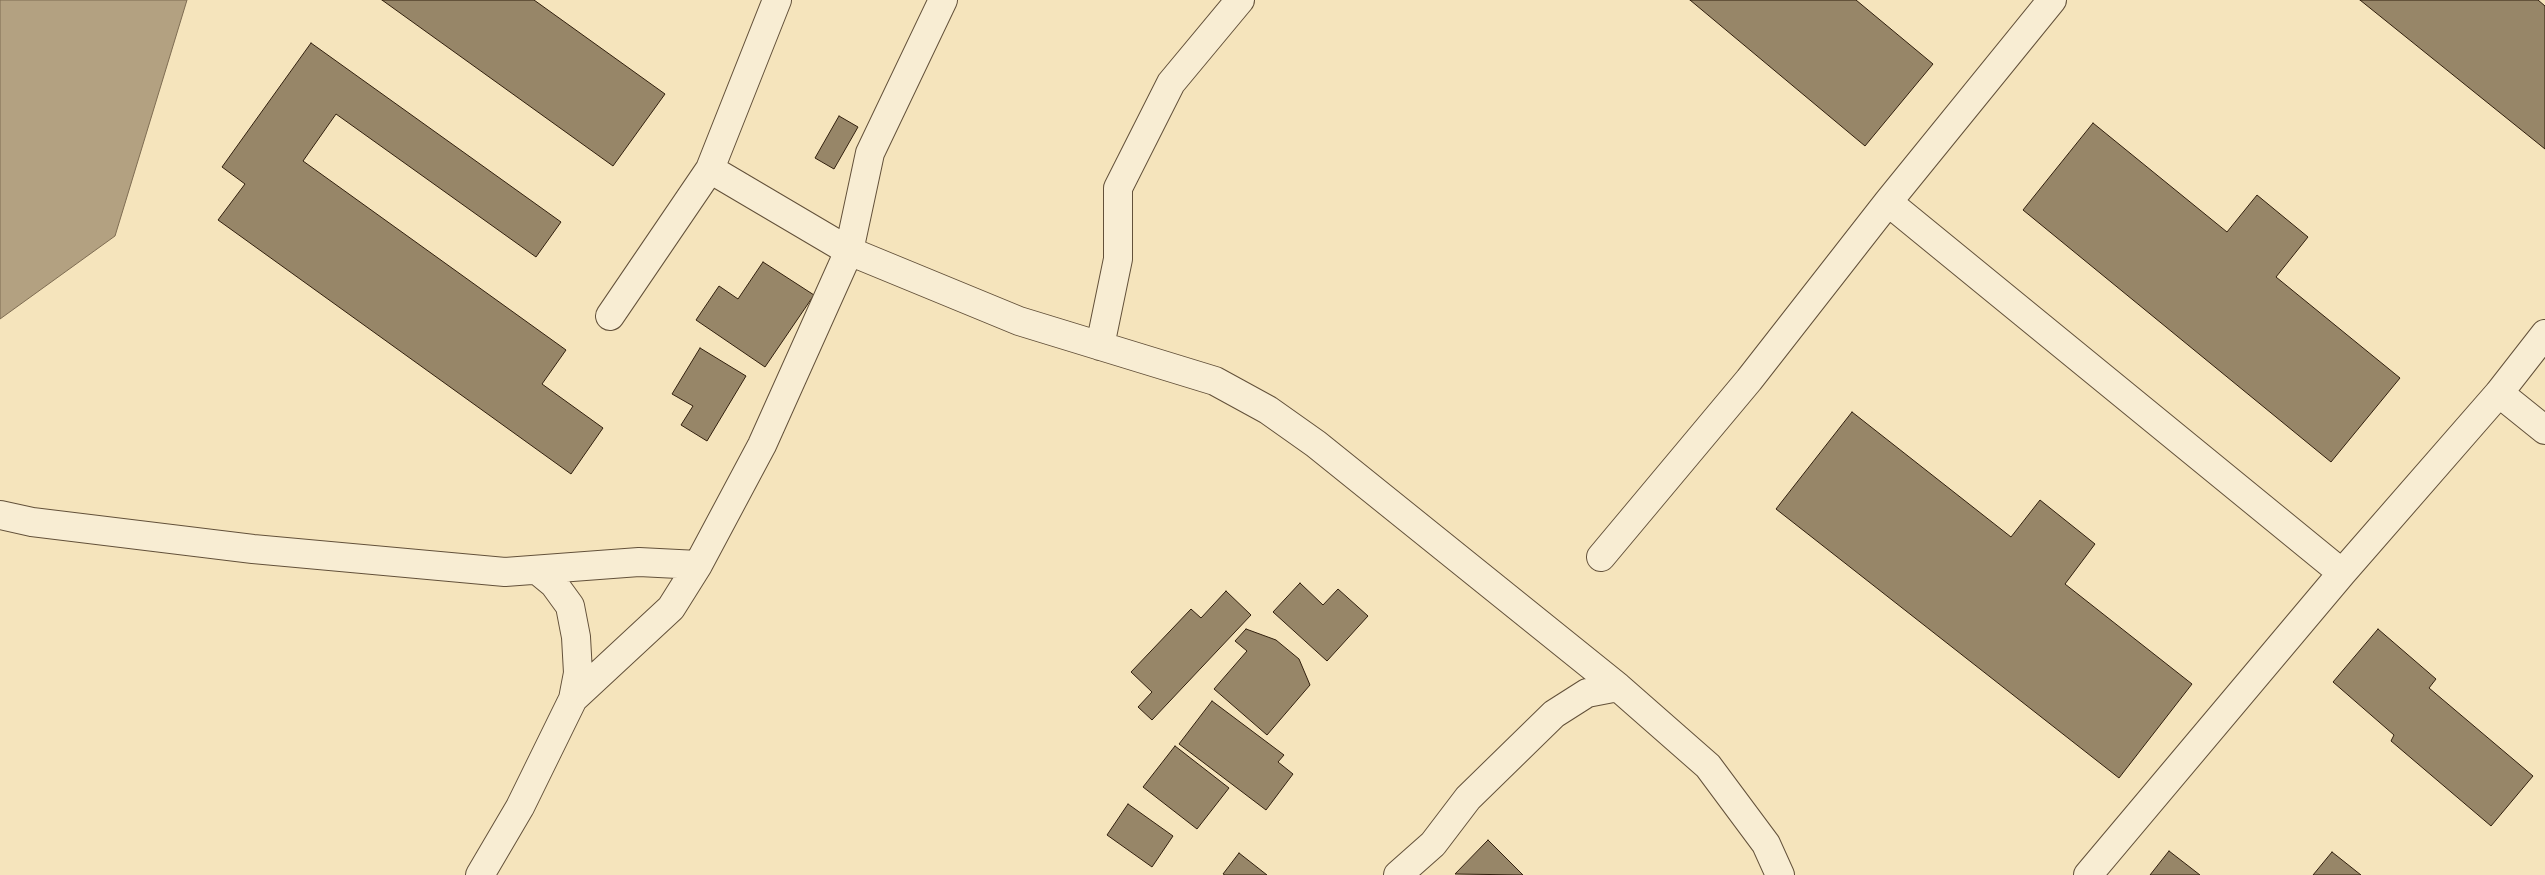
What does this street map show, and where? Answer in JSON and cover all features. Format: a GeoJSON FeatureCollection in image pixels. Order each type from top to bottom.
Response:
{"type":"FeatureCollection","features":[{"type":"Feature","properties":{"kind":"street"},"geometry":{"type":"LineString","coordinates":[[610,316],[710,169],[777,0]]}},
{"type":"Feature","properties":{"kind":"street"},"geometry":{"type":"LineString","coordinates":[[573,699],[671,608],[698,565],[762,445],[849,251],[870,154],[943,0]]}},
{"type":"Feature","properties":{"kind":"street"},"geometry":{"type":"LineString","coordinates":[[1100,346],[1118,259],[1118,188],[1171,83],[1240,0]]}},
{"type":"Feature","properties":{"kind":"street"},"geometry":{"type":"LineString","coordinates":[[1601,558],[1749,380],[1888,202],[2052,0]]}},
{"type":"Feature","properties":{"kind":"street"},"geometry":{"type":"LineString","coordinates":[[710,169],[849,251],[1019,321],[1216,381],[1268,410],[1316,444],[1618,687],[1708,766],[1766,844],[1780,875]]}},
{"type":"Feature","properties":{"kind":"street"},"geometry":{"type":"LineString","coordinates":[[1888,202],[2342,573]]}},
{"type":"Feature","properties":{"kind":"street"},"geometry":{"type":"LineString","coordinates":[[2088,875],[2342,573],[2499,393],[2545,334]]}},
{"type":"Feature","properties":{"kind":"street"},"geometry":{"type":"LineString","coordinates":[[2499,393],[2545,430]]}},
{"type":"Feature","properties":{"kind":"street"},"geometry":{"type":"LineString","coordinates":[[0,515],[32,522],[253,549],[505,572],[639,562],[698,565]]}},
{"type":"Feature","properties":{"kind":"street"},"geometry":{"type":"LineString","coordinates":[[480,875],[520,807],[573,699],[578,673],[576,637],[570,606],[554,584],[537,570]]}},
{"type":"Feature","properties":{"kind":"street"},"geometry":{"type":"LineString","coordinates":[[1398,875],[1433,844],[1468,798],[1554,714],[1587,693],[1618,687]]}},
{"type":"Feature","properties":{"kind":"shaded area"},"geometry":{"type":"Polygon","coordinates":[[[0,0],[187,0],[115,236],[0,319],[0,0]]]}},
{"type":"Feature","properties":{"kind":"building"},"geometry":{"type":"Polygon","coordinates":[[[382,0],[534,0],[665,94],[613,166],[382,0]]]}},
{"type":"Feature","properties":{"kind":"building"},"geometry":{"type":"Polygon","coordinates":[[[1690,0],[1856,0],[1933,64],[1865,146],[1690,0]]]}},
{"type":"Feature","properties":{"kind":"building"},"geometry":{"type":"Polygon","coordinates":[[[2360,0],[2538,0],[2545,6],[2545,149],[2360,0]]]}},
{"type":"Feature","properties":{"kind":"building"},"geometry":{"type":"Polygon","coordinates":[[[311,43],[561,222],[536,257],[336,114],[303,161],[566,350],[542,384],[603,428],[571,474],[218,220],[245,184],[222,167],[311,43]]]}},
{"type":"Feature","properties":{"kind":"building"},"geometry":{"type":"Polygon","coordinates":[[[839,116],[858,127],[834,169],[815,158],[839,116]]]}},
{"type":"Feature","properties":{"kind":"building"},"geometry":{"type":"Polygon","coordinates":[[[2093,123],[2227,232],[2257,195],[2308,237],[2276,277],[2400,378],[2331,462],[2023,210],[2093,123]]]}},
{"type":"Feature","properties":{"kind":"building"},"geometry":{"type":"Polygon","coordinates":[[[763,262],[814,295],[765,367],[696,320],[719,286],[738,299],[763,262]]]}},
{"type":"Feature","properties":{"kind":"building"},"geometry":{"type":"Polygon","coordinates":[[[700,348],[746,376],[707,441],[681,425],[693,406],[672,394],[700,348]]]}},
{"type":"Feature","properties":{"kind":"building"},"geometry":{"type":"Polygon","coordinates":[[[1852,412],[2011,537],[2040,500],[2095,544],[2065,584],[2192,684],[2119,778],[1776,509],[1852,412]]]}},
{"type":"Feature","properties":{"kind":"building"},"geometry":{"type":"Polygon","coordinates":[[[1300,583],[1323,605],[1338,589],[1368,616],[1327,661],[1273,612],[1300,583]]]}},
{"type":"Feature","properties":{"kind":"building"},"geometry":{"type":"Polygon","coordinates":[[[1226,591],[1251,615],[1152,720],[1138,707],[1152,692],[1131,672],[1191,609],[1201,618],[1226,591]]]}},
{"type":"Feature","properties":{"kind":"building"},"geometry":{"type":"Polygon","coordinates":[[[1246,629],[1276,640],[1299,659],[1310,685],[1267,735],[1214,689],[1247,651],[1235,641],[1246,629]]]}},
{"type":"Feature","properties":{"kind":"building"},"geometry":{"type":"Polygon","coordinates":[[[2378,629],[2436,679],[2429,688],[2533,776],[2491,826],[2391,741],[2394,735],[2333,682],[2378,629]]]}},
{"type":"Feature","properties":{"kind":"building"},"geometry":{"type":"Polygon","coordinates":[[[1212,701],[1284,755],[1278,762],[1293,774],[1266,810],[1179,744],[1212,701]]]}},
{"type":"Feature","properties":{"kind":"building"},"geometry":{"type":"Polygon","coordinates":[[[1175,746],[1229,788],[1197,829],[1143,787],[1175,746]]]}},
{"type":"Feature","properties":{"kind":"building"},"geometry":{"type":"Polygon","coordinates":[[[1128,804],[1173,836],[1152,867],[1107,835],[1128,804]]]}},
{"type":"Feature","properties":{"kind":"building"},"geometry":{"type":"Polygon","coordinates":[[[1488,840],[1523,875],[1455,874],[1488,840]]]}},
{"type":"Feature","properties":{"kind":"building"},"geometry":{"type":"Polygon","coordinates":[[[2169,851],[2200,875],[2150,875],[2169,851]]]}},
{"type":"Feature","properties":{"kind":"building"},"geometry":{"type":"Polygon","coordinates":[[[2332,852],[2361,875],[2313,875],[2332,852]]]}},
{"type":"Feature","properties":{"kind":"building"},"geometry":{"type":"Polygon","coordinates":[[[1239,853],[1267,875],[1223,874],[1239,853]]]}}]}
